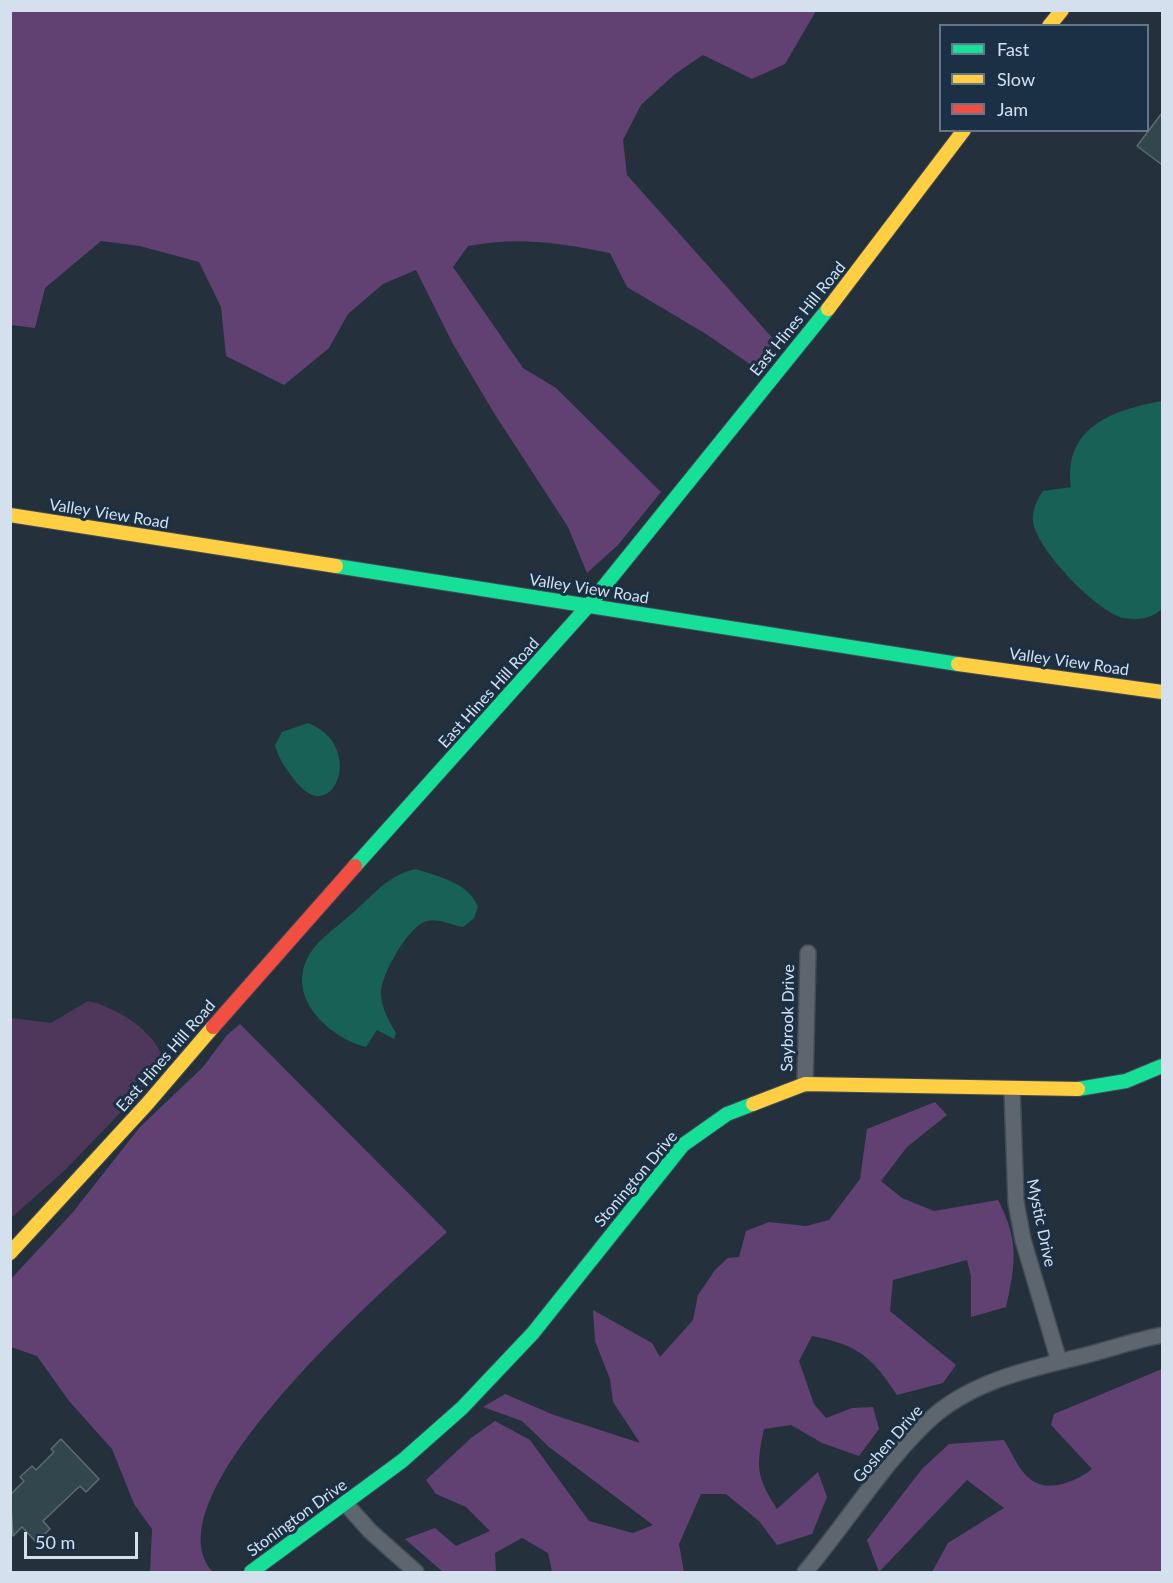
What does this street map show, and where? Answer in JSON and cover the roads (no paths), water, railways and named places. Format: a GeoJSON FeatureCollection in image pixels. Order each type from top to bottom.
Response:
{"type":"FeatureCollection","features":[{"type":"Feature","properties":{"kind":"street"},"geometry":{"type":"LineString","coordinates":[[1051,24],[1062,10]]}},
{"type":"Feature","properties":{"kind":"street","name":"East Hines Hill Road"},"geometry":{"type":"LineString","coordinates":[[10,1253],[147,1104],[256,977],[589,605],[847,285],[962,132]]}},
{"type":"Feature","properties":{"kind":"street","name":"Valley View Road"},"geometry":{"type":"LineString","coordinates":[[10,515],[952,663],[1162,692]]}},
{"type":"Feature","properties":{"kind":"street","name":"Saybrook Drive"},"geometry":{"type":"LineString","coordinates":[[805,1083],[807,953]]}},
{"type":"Feature","properties":{"kind":"street","name":"Stonington Drive"},"geometry":{"type":"LineString","coordinates":[[251,1572],[436,1433],[487,1383],[564,1296],[660,1171],[683,1145],[704,1128],[742,1106],[805,1083],[1054,1091],[1097,1088],[1126,1081],[1162,1066]]}},
{"type":"Feature","properties":{"kind":"street","name":"Mystic Drive"},"geometry":{"type":"LineString","coordinates":[[1012,1089],[1016,1202],[1023,1240],[1059,1361]]}},
{"type":"Feature","properties":{"kind":"street","name":"Goshen Drive"},"geometry":{"type":"LineString","coordinates":[[806,1572],[893,1462],[935,1415],[976,1390],[1059,1361],[1162,1335]]}},
{"type":"Feature","properties":{"kind":"street"},"geometry":{"type":"LineString","coordinates":[[345,1503],[370,1531],[417,1572]]}}]}
